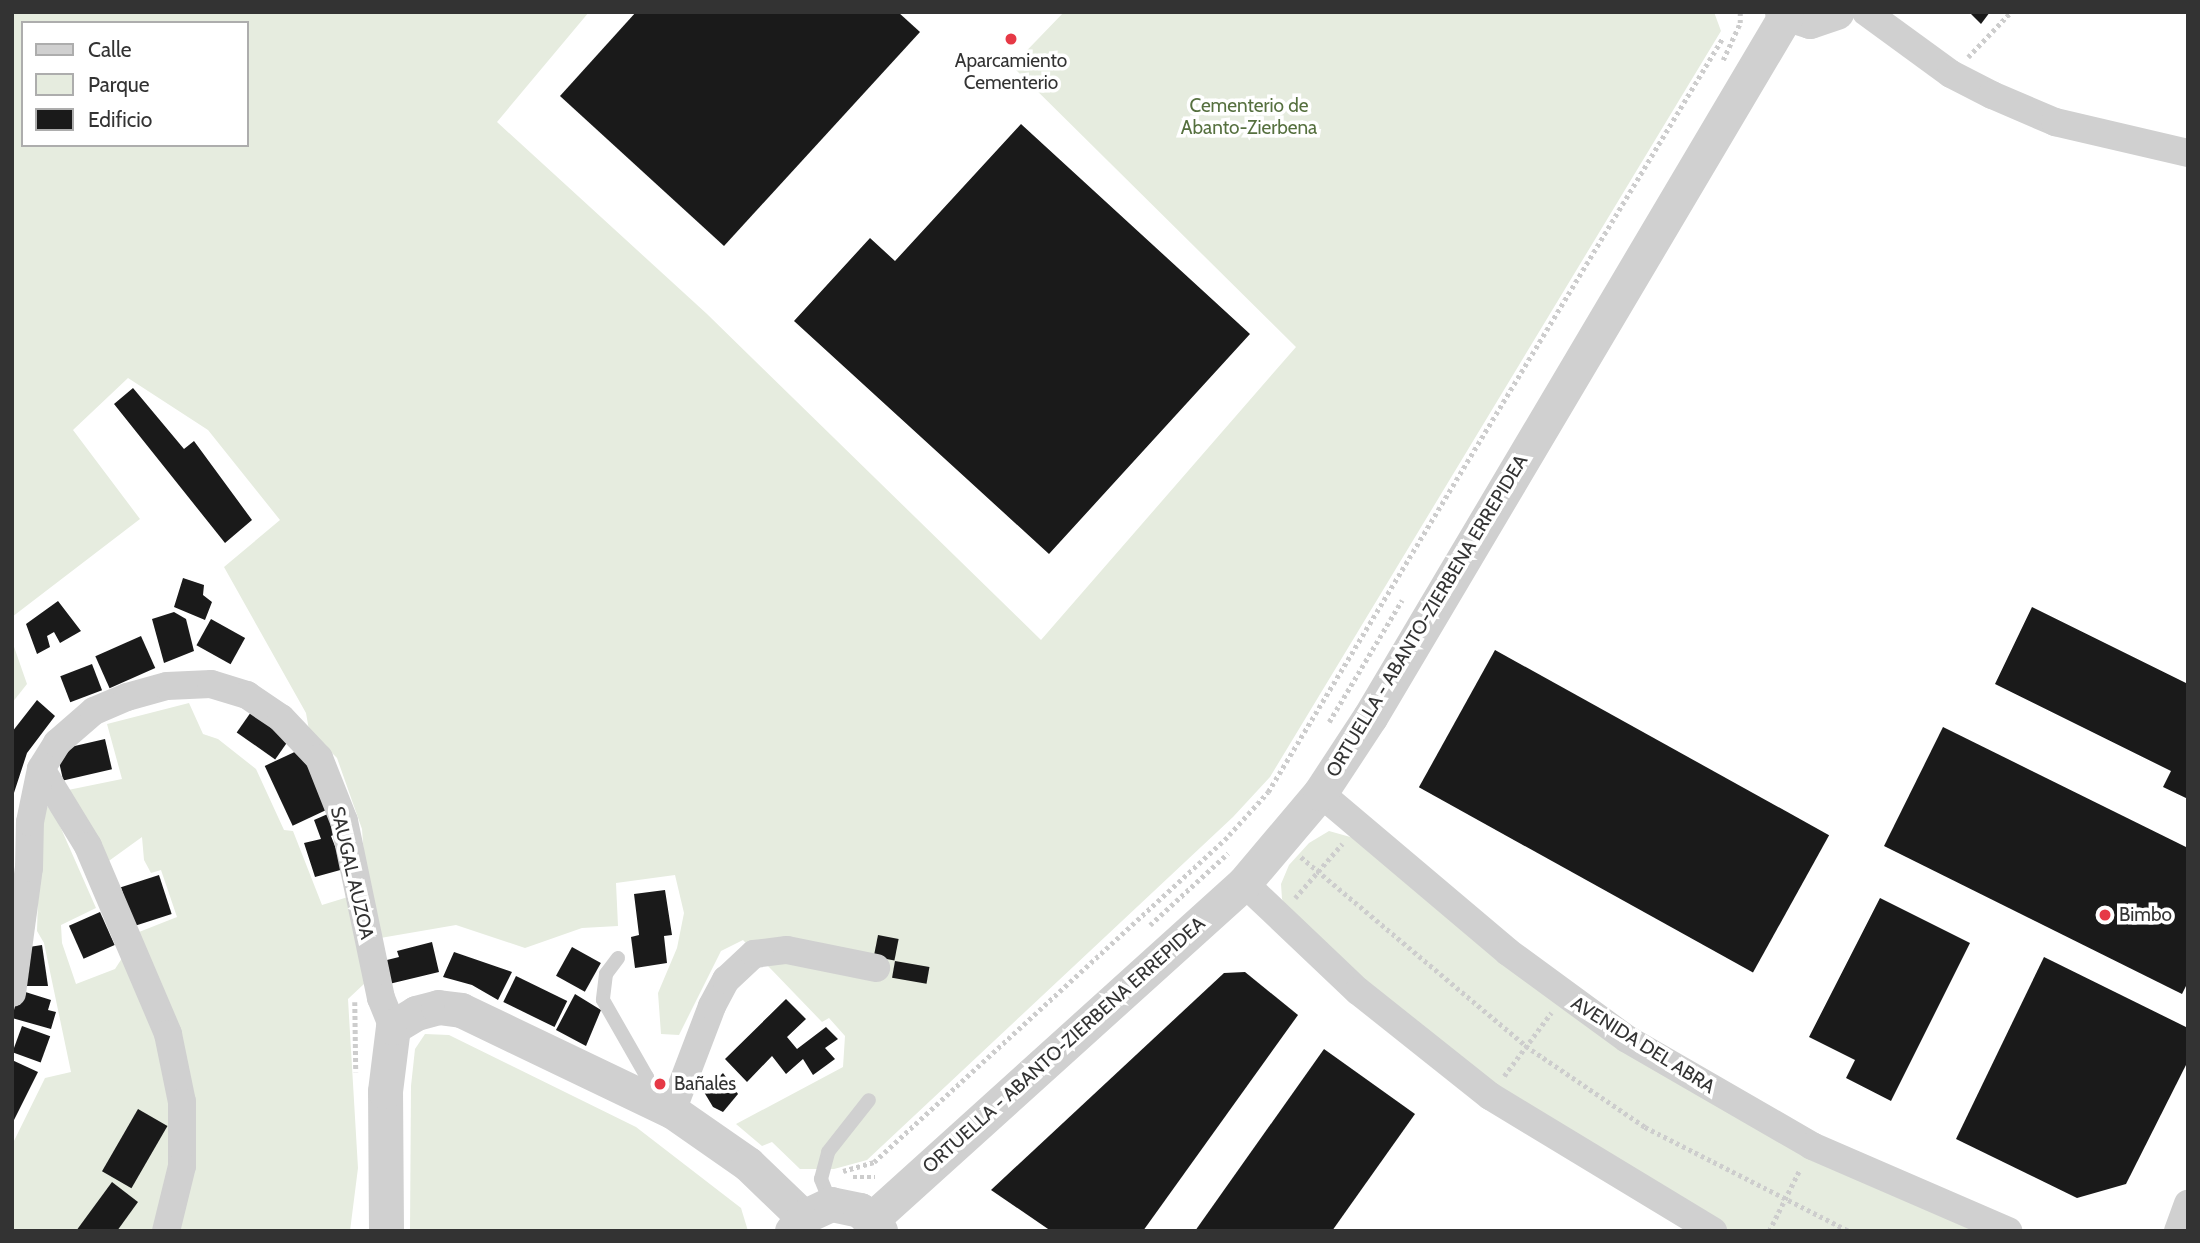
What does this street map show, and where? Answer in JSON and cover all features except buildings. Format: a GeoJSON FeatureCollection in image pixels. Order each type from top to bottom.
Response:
{"type":"FeatureCollection","features":[{"type":"Feature","properties":{"kind":"street"},"geometry":{"type":"LineString","coordinates":[[1784,14],[1810,21],[1836,12]]}},
{"type":"Feature","properties":{"kind":"street"},"geometry":{"type":"LineString","coordinates":[[1866,12],[1951,74],[2055,122],[2188,153]]}},
{"type":"Feature","properties":{"kind":"street","name":"ORTUELLA - ABANTO-ZIERBENA ERREPIDEA"},"geometry":{"type":"LineString","coordinates":[[876,1225],[1244,883],[1320,793],[1370,717],[1784,14]]}},
{"type":"Feature","properties":{"kind":"street","name":"SAUGAL AUZOA"},"geometry":{"type":"LineString","coordinates":[[12,993],[29,868],[30,821],[41,769],[57,743],[94,710],[167,686],[211,684],[247,695],[281,718],[319,758],[344,821],[381,998],[393,1027]]}},
{"type":"Feature","properties":{"kind":"street"},"geometry":{"type":"LineString","coordinates":[[41,769],[88,846],[168,1034],[182,1102],[182,1166],[166,1231]]}},
{"type":"Feature","properties":{"kind":"street","name":"AVENIDA DEL ABRA"},"geometry":{"type":"LineString","coordinates":[[1320,793],[1432,891],[1564,995],[1689,1077],[1812,1146],[2008,1231]]}},
{"type":"Feature","properties":{"kind":"street"},"geometry":{"type":"LineString","coordinates":[[1244,883],[1358,991],[1489,1096],[1713,1231]]}},
{"type":"Feature","properties":{"kind":"street"},"geometry":{"type":"LineString","coordinates":[[672,1111],[712,1006],[726,980],[754,954],[787,950],[876,968]]}},
{"type":"Feature","properties":{"kind":"street"},"geometry":{"type":"LineString","coordinates":[[386,1231],[385,1091],[393,1027],[416,1013],[438,1007],[461,1010],[672,1111],[811,1208],[846,1205],[876,1225]]}},
{"type":"Feature","properties":{"kind":"street"},"geometry":{"type":"LineString","coordinates":[[2178,1231],[2188,1204]]}},
{"type":"Feature","properties":{"kind":"lane"},"geometry":{"type":"LineString","coordinates":[[618,958],[606,974],[603,1000],[647,1077],[639,1094]]}},
{"type":"Feature","properties":{"kind":"lane"},"geometry":{"type":"LineString","coordinates":[[811,1208],[828,1152],[869,1100]]}},
{"type":"Feature","properties":{"kind":"path"},"geometry":{"type":"LineString","coordinates":[[1717,70],[1740,23],[1740,12]]}},
{"type":"Feature","properties":{"kind":"path"},"geometry":{"type":"LineString","coordinates":[[1951,74],[2011,12]]}},
{"type":"Feature","properties":{"kind":"path"},"geometry":{"type":"LineString","coordinates":[[843,1171],[874,1162],[1229,835],[1268,792],[1722,39]]}},
{"type":"Feature","properties":{"kind":"path"},"geometry":{"type":"LineString","coordinates":[[1323,732],[1407,593]]}},
{"type":"Feature","properties":{"kind":"path"},"geometry":{"type":"LineString","coordinates":[[1278,917],[1359,825]]}},
{"type":"Feature","properties":{"kind":"path"},"geometry":{"type":"LineString","coordinates":[[1282,840],[1526,1046],[1645,1127],[1849,1231]]}},
{"type":"Feature","properties":{"kind":"path"},"geometry":{"type":"LineString","coordinates":[[1148,927],[1238,844]]}},
{"type":"Feature","properties":{"kind":"path"},"geometry":{"type":"LineString","coordinates":[[1489,1096],[1564,995]]}},
{"type":"Feature","properties":{"kind":"path"},"geometry":{"type":"LineString","coordinates":[[1769,1231],[1812,1146]]}},
{"type":"Feature","properties":{"kind":"path"},"geometry":{"type":"LineString","coordinates":[[811,1208],[873,1179],[881,1172]]}},
{"type":"Feature","properties":{"kind":"green space","name":"Cementerio de Abanto-Zierbena"},"geometry":{"type":"Polygon","coordinates":[[[12,12],[589,12],[497,122],[707,314],[1041,640],[1296,347],[1012,66],[1064,12],[1714,12],[1721,31],[1270,777],[1233,817],[867,1160],[834,1169],[800,1169],[772,1142],[762,1146],[736,1124],[843,1067],[845,1036],[829,1018],[822,1022],[743,940],[721,951],[679,1035],[661,1034],[658,993],[677,948],[684,913],[675,875],[616,883],[618,926],[582,928],[525,948],[456,925],[357,942],[365,983],[348,999],[358,1168],[350,1231],[12,1231],[12,1145],[45,1078],[71,1072],[44,943],[37,931],[41,799],[56,817],[96,908],[61,925],[62,943],[76,984],[115,969],[139,932],[177,917],[161,870],[151,873],[144,860],[142,837],[106,863],[68,790],[122,779],[107,724],[189,703],[203,734],[218,739],[256,769],[284,830],[293,831],[322,905],[348,897],[366,884],[362,829],[337,758],[309,730],[306,713],[224,567],[280,520],[208,430],[128,378],[73,430],[140,519],[12,617],[12,12]]]}},
{"type":"Feature","properties":{"kind":"green space"},"geometry":{"type":"Polygon","coordinates":[[[12,641],[27,684],[12,703],[12,641]]]}},
{"type":"Feature","properties":{"kind":"green space"},"geometry":{"type":"Polygon","coordinates":[[[1329,831],[1361,840],[1484,945],[1984,1231],[1724,1231],[1469,1069],[1296,922],[1282,899],[1281,884],[1289,865],[1309,843],[1329,831]]]}},
{"type":"Feature","properties":{"kind":"green space"},"geometry":{"type":"Polygon","coordinates":[[[425,1034],[449,1035],[636,1127],[741,1208],[748,1231],[410,1231],[411,1086],[415,1049],[425,1034]]]}},
{"type":"Feature","properties":{"kind":"place","name":"Aparcamiento Cementerio"},"geometry":{"type":"Point","coordinates":[1011,39]}},
{"type":"Feature","properties":{"kind":"place","name":"Bimbo"},"geometry":{"type":"Point","coordinates":[2105,915]}},
{"type":"Feature","properties":{"kind":"place","name":"Bañales"},"geometry":{"type":"Point","coordinates":[660,1084]}}]}
